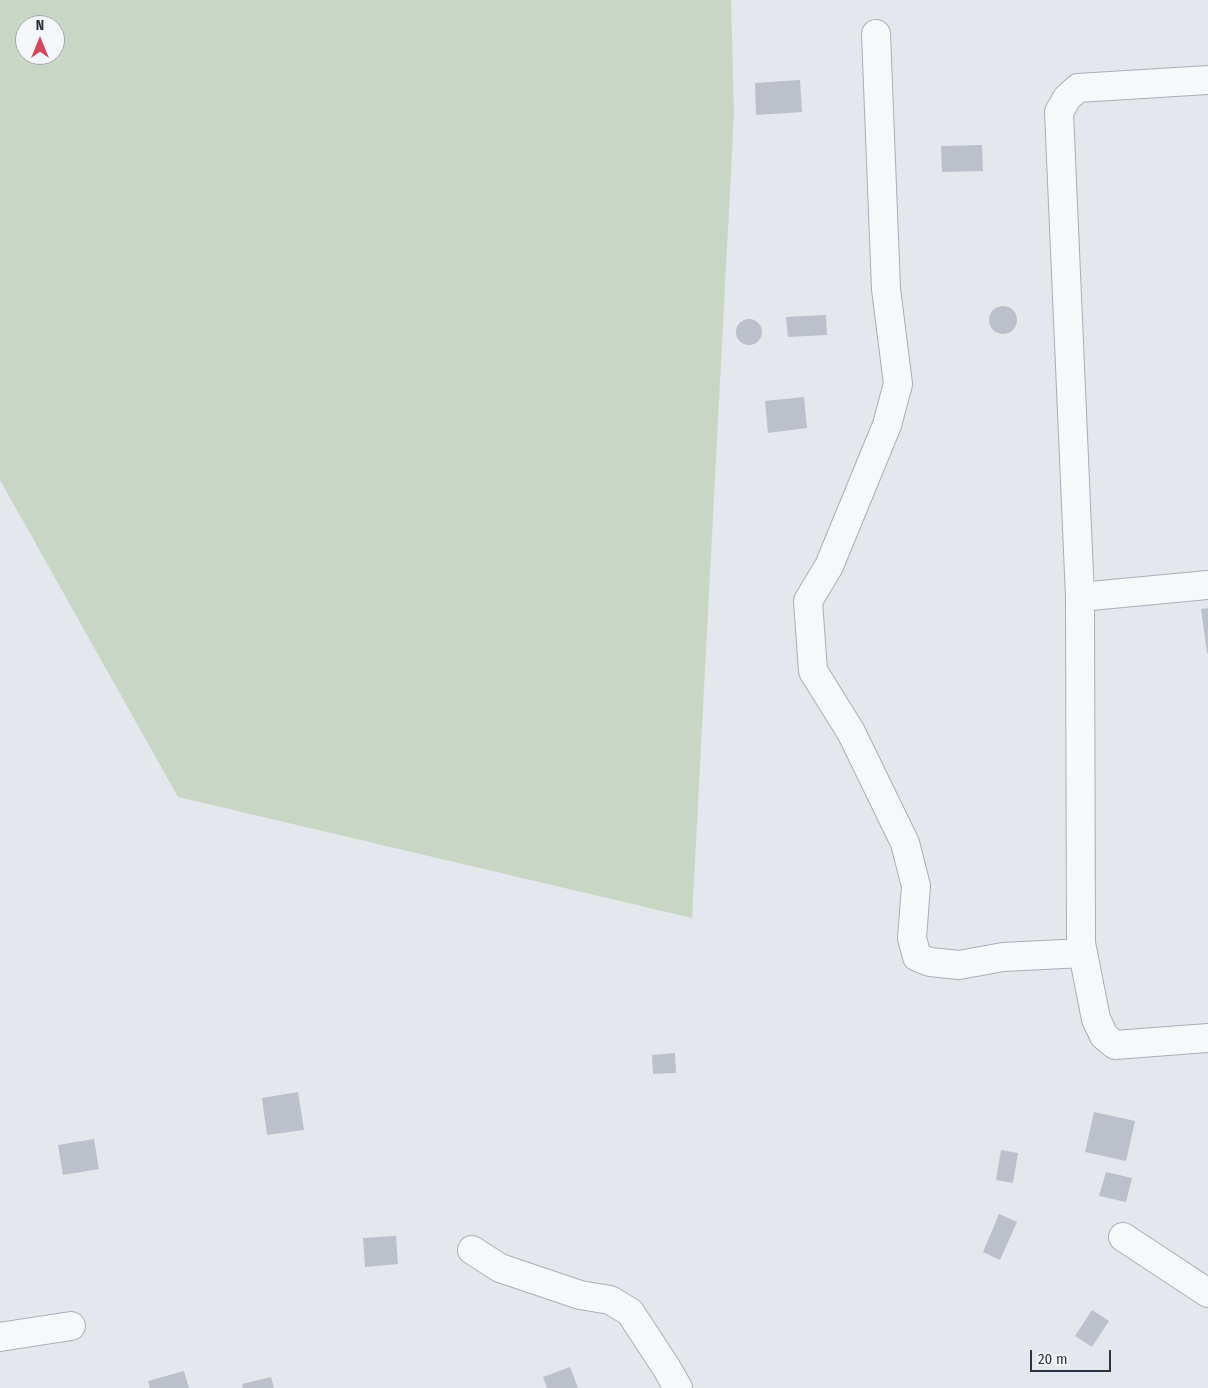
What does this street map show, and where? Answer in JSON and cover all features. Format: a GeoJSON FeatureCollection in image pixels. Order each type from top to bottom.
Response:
{"type":"FeatureCollection","features":[{"type":"Feature","properties":{"kind":"street"},"geometry":{"type":"LineString","coordinates":[[876,34],[886,289],[898,384],[887,425],[833,557],[808,601],[813,671],[851,732],[905,843],[916,886],[912,938],[917,957],[930,962],[959,965],[1003,957],[1083,953]]}},
{"type":"Feature","properties":{"kind":"street"},"geometry":{"type":"LineString","coordinates":[[1208,80],[1078,88],[1067,98],[1059,112],[1080,597],[1081,944],[1096,1019],[1104,1036],[1115,1045],[1208,1038]]}},
{"type":"Feature","properties":{"kind":"street"},"geometry":{"type":"LineString","coordinates":[[1080,597],[1208,585]]}},
{"type":"Feature","properties":{"kind":"street"},"geometry":{"type":"LineString","coordinates":[[1123,1237],[1208,1294]]}},
{"type":"Feature","properties":{"kind":"street"},"geometry":{"type":"LineString","coordinates":[[472,1250],[500,1268],[580,1295],[610,1300],[630,1312],[666,1366],[678,1388]]}},
{"type":"Feature","properties":{"kind":"street"},"geometry":{"type":"LineString","coordinates":[[0,1337],[71,1326]]}},
{"type":"Feature","properties":{"kind":"green space"},"geometry":{"type":"Polygon","coordinates":[[[0,0],[731,0],[734,114],[692,918],[178,797],[0,480],[0,0]]]}},
{"type":"Feature","properties":{"kind":"building"},"geometry":{"type":"Polygon","coordinates":[[[800,80],[802,112],[756,115],[755,83],[800,80]]]}},
{"type":"Feature","properties":{"kind":"building"},"geometry":{"type":"Polygon","coordinates":[[[982,145],[983,171],[942,172],[941,146],[982,145]]]}},
{"type":"Feature","properties":{"kind":"building"},"geometry":{"type":"Polygon","coordinates":[[[1003,306],[1013,310],[1017,320],[1013,330],[1003,334],[993,330],[989,320],[993,310],[1003,306]]]}},
{"type":"Feature","properties":{"kind":"building"},"geometry":{"type":"Polygon","coordinates":[[[826,315],[827,335],[788,337],[786,317],[826,315]]]}},
{"type":"Feature","properties":{"kind":"building"},"geometry":{"type":"Polygon","coordinates":[[[749,319],[758,323],[762,332],[758,341],[749,345],[740,341],[736,332],[740,323],[749,319]]]}},
{"type":"Feature","properties":{"kind":"building"},"geometry":{"type":"Polygon","coordinates":[[[804,397],[807,428],[768,433],[765,401],[804,397]]]}},
{"type":"Feature","properties":{"kind":"building"},"geometry":{"type":"Polygon","coordinates":[[[1208,608],[1208,653],[1207,653],[1201,609],[1208,608]]]}},
{"type":"Feature","properties":{"kind":"building"},"geometry":{"type":"Polygon","coordinates":[[[675,1053],[676,1073],[653,1074],[652,1055],[675,1053]]]}},
{"type":"Feature","properties":{"kind":"building"},"geometry":{"type":"Polygon","coordinates":[[[298,1092],[304,1130],[267,1135],[262,1098],[298,1092]]]}},
{"type":"Feature","properties":{"kind":"building"},"geometry":{"type":"Polygon","coordinates":[[[1094,1112],[1135,1121],[1126,1161],[1085,1152],[1094,1112]]]}},
{"type":"Feature","properties":{"kind":"building"},"geometry":{"type":"Polygon","coordinates":[[[94,1139],[99,1169],[63,1175],[58,1145],[94,1139]]]}},
{"type":"Feature","properties":{"kind":"building"},"geometry":{"type":"Polygon","coordinates":[[[1001,1150],[1018,1153],[1013,1183],[996,1180],[1001,1150]]]}},
{"type":"Feature","properties":{"kind":"building"},"geometry":{"type":"Polygon","coordinates":[[[1106,1172],[1132,1178],[1126,1202],[1099,1196],[1106,1172]]]}},
{"type":"Feature","properties":{"kind":"building"},"geometry":{"type":"Polygon","coordinates":[[[999,1214],[1017,1222],[1000,1260],[983,1252],[999,1214]]]}},
{"type":"Feature","properties":{"kind":"building"},"geometry":{"type":"Polygon","coordinates":[[[396,1236],[398,1264],[365,1267],[363,1238],[396,1236]]]}},
{"type":"Feature","properties":{"kind":"building"},"geometry":{"type":"Polygon","coordinates":[[[1092,1310],[1109,1321],[1092,1347],[1075,1336],[1092,1310]]]}},
{"type":"Feature","properties":{"kind":"building"},"geometry":{"type":"Polygon","coordinates":[[[570,1367],[578,1388],[547,1388],[543,1377],[570,1367]]]}},
{"type":"Feature","properties":{"kind":"building"},"geometry":{"type":"Polygon","coordinates":[[[184,1371],[189,1388],[150,1388],[148,1381],[184,1371]]]}},
{"type":"Feature","properties":{"kind":"building"},"geometry":{"type":"Polygon","coordinates":[[[271,1377],[274,1388],[243,1388],[242,1384],[271,1377]]]}}]}
